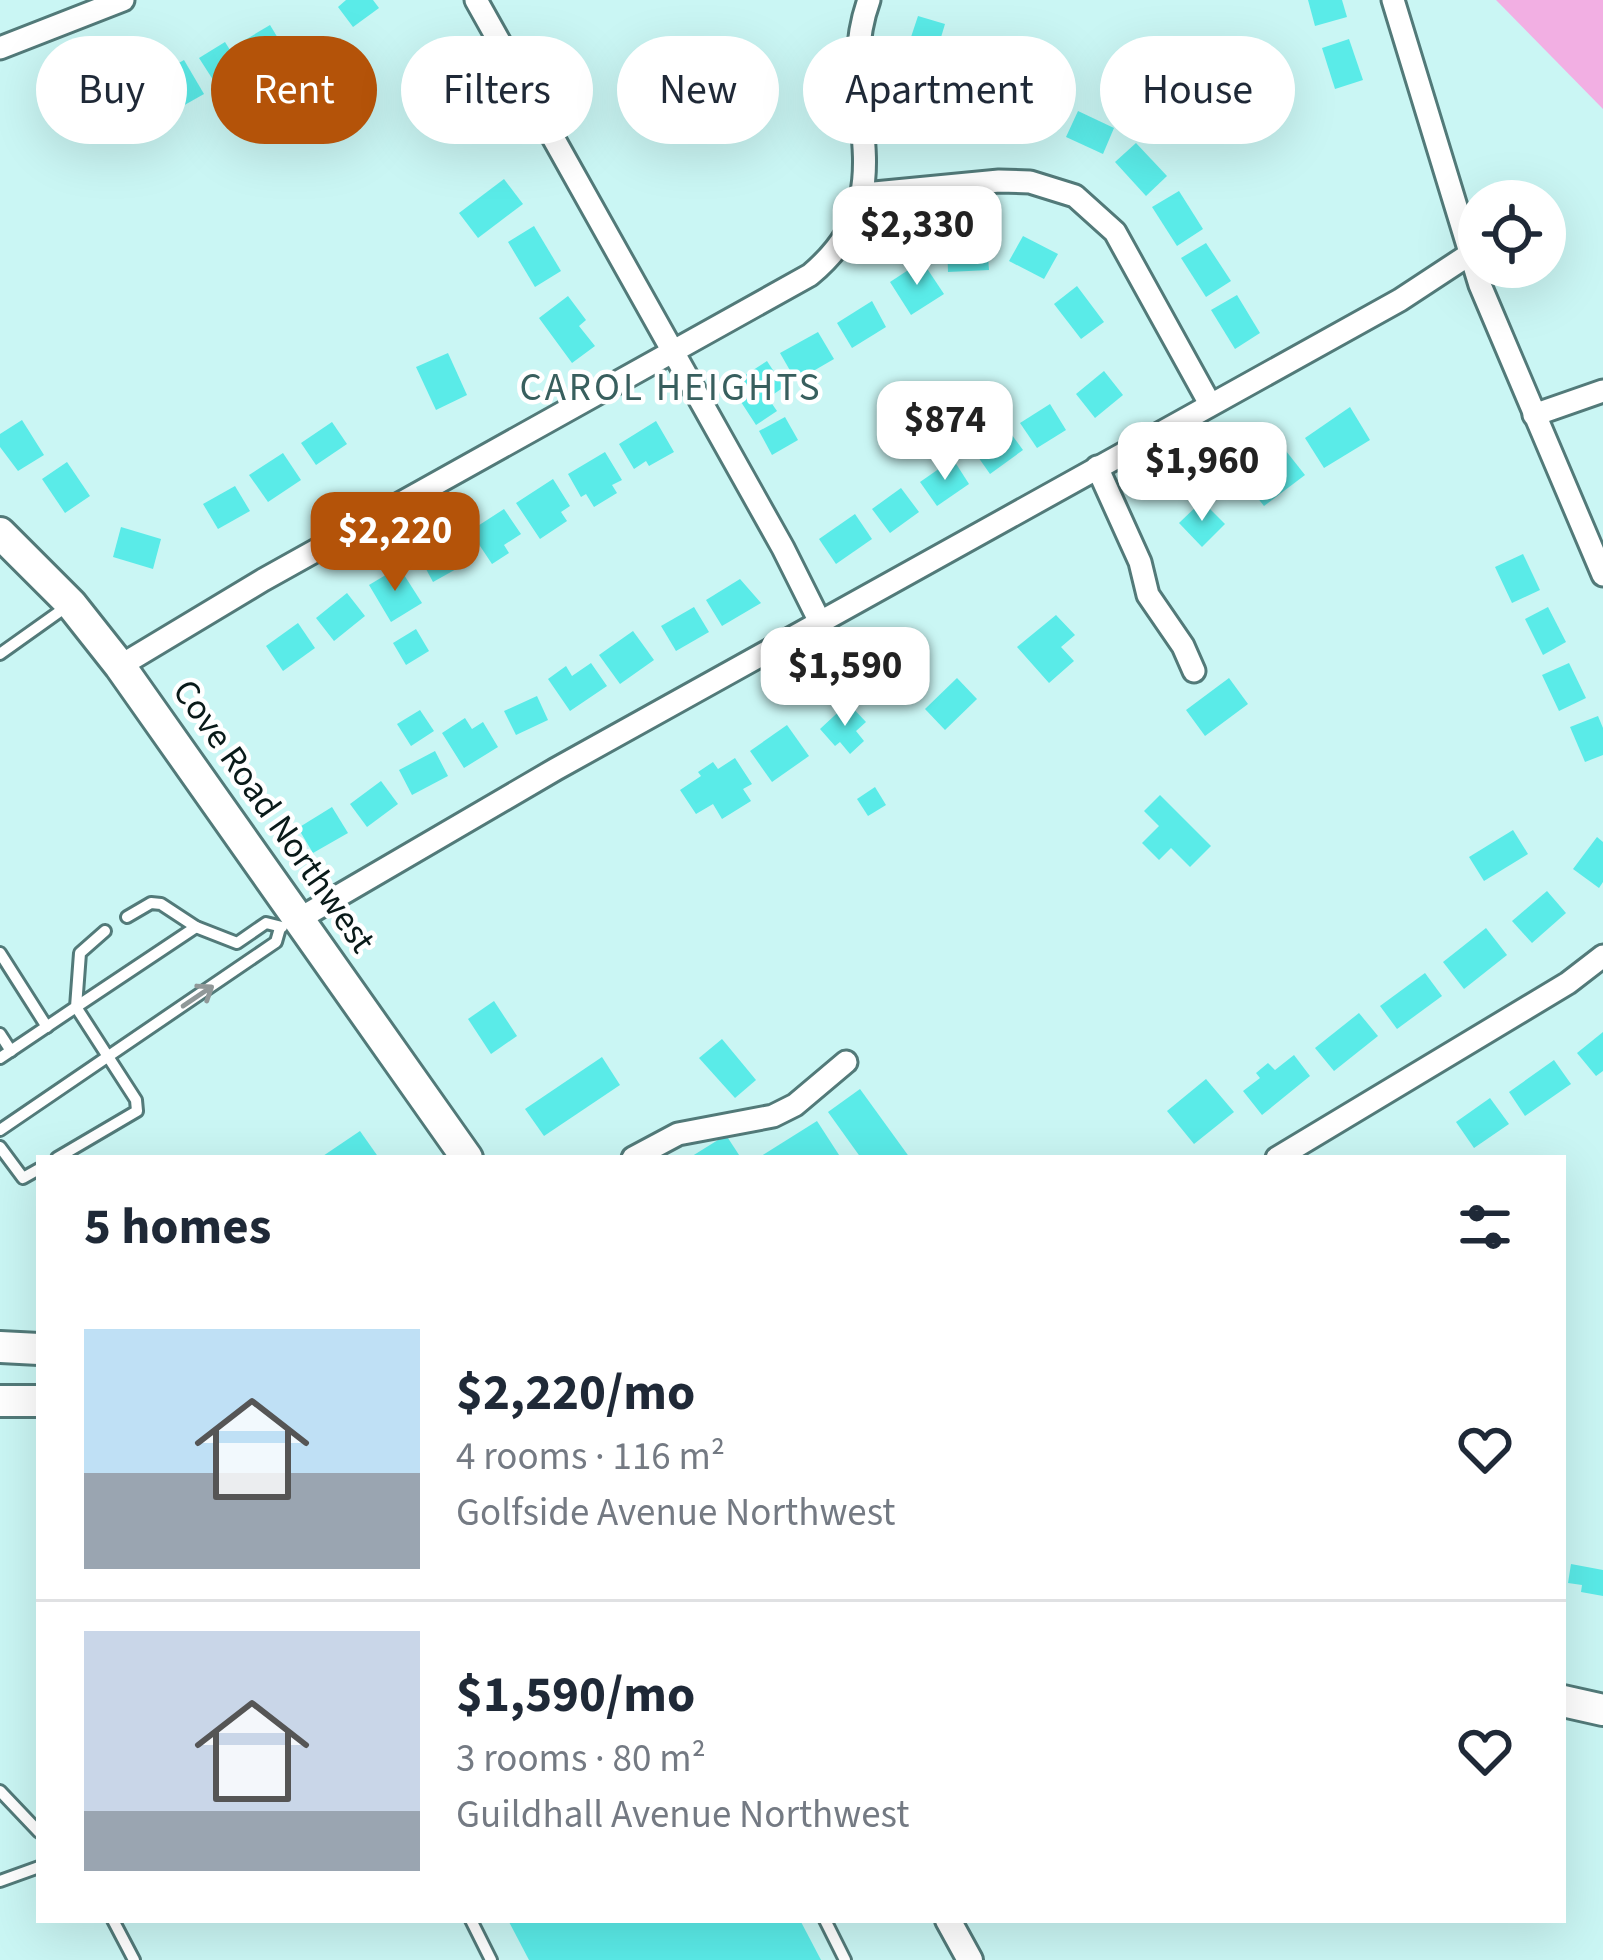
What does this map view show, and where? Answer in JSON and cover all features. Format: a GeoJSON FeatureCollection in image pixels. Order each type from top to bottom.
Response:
{"type":"FeatureCollection","features":[{"type":"Feature","properties":{"kind":"main road","name":"Cove Road Northwest"},"geometry":{"type":"LineString","coordinates":[[0,533],[71,604],[120,667],[289,924],[465,1155]]}},
{"type":"Feature","properties":{"kind":"main road"},"geometry":{"type":"LineString","coordinates":[[0,1347],[36,1348]]}},
{"type":"Feature","properties":{"kind":"main road"},"geometry":{"type":"LineString","coordinates":[[0,1401],[36,1401]]}},
{"type":"Feature","properties":{"kind":"main road"},"geometry":{"type":"LineString","coordinates":[[1566,1702],[1603,1710]]}},
{"type":"Feature","properties":{"kind":"street"},"geometry":{"type":"LineString","coordinates":[[0,48],[123,0]]}},
{"type":"Feature","properties":{"kind":"street"},"geometry":{"type":"LineString","coordinates":[[476,0],[820,622]]}},
{"type":"Feature","properties":{"kind":"street"},"geometry":{"type":"LineString","coordinates":[[120,667],[263,580],[674,353],[810,274],[832,256],[852,229],[864,194],[859,43],[869,0]]}},
{"type":"Feature","properties":{"kind":"street"},"geometry":{"type":"LineString","coordinates":[[1393,0],[1458,214]]}},
{"type":"Feature","properties":{"kind":"street"},"geometry":{"type":"LineString","coordinates":[[864,194],[999,181],[1030,182],[1075,196],[1115,232],[1210,404]]}},
{"type":"Feature","properties":{"kind":"street"},"geometry":{"type":"LineString","coordinates":[[289,924],[418,847],[1400,300],[1458,262]]}},
{"type":"Feature","properties":{"kind":"street"},"geometry":{"type":"LineString","coordinates":[[1484,288],[1603,575]]}},
{"type":"Feature","properties":{"kind":"street"},"geometry":{"type":"LineString","coordinates":[[1534,415],[1603,391]]}},
{"type":"Feature","properties":{"kind":"street"},"geometry":{"type":"LineString","coordinates":[[1097,466],[1140,562],[1148,595],[1194,671]]}},
{"type":"Feature","properties":{"kind":"street"},"geometry":{"type":"LineString","coordinates":[[1282,1155],[1568,983],[1603,956]]}},
{"type":"Feature","properties":{"kind":"street"},"geometry":{"type":"LineString","coordinates":[[639,1155],[678,1134],[773,1116],[795,1105],[846,1062]]}},
{"type":"Feature","properties":{"kind":"street"},"geometry":{"type":"LineString","coordinates":[[950,1923],[970,1960]]}},
{"type":"Feature","properties":{"kind":"lane"},"geometry":{"type":"LineString","coordinates":[[0,654],[71,604]]}},
{"type":"Feature","properties":{"kind":"lane"},"geometry":{"type":"LineString","coordinates":[[127,917],[151,903],[161,904],[196,927],[237,943],[266,923],[289,924]]}},
{"type":"Feature","properties":{"kind":"lane"},"geometry":{"type":"LineString","coordinates":[[0,1130],[276,942],[289,924]]}},
{"type":"Feature","properties":{"kind":"lane"},"geometry":{"type":"LineString","coordinates":[[0,1034],[5,1054],[196,927]]}},
{"type":"Feature","properties":{"kind":"lane"},"geometry":{"type":"LineString","coordinates":[[62,1155],[136,1112],[136,1100],[76,1007],[80,953],[105,931]]}},
{"type":"Feature","properties":{"kind":"lane"},"geometry":{"type":"LineString","coordinates":[[0,953],[47,1027]]}},
{"type":"Feature","properties":{"kind":"lane"},"geometry":{"type":"LineString","coordinates":[[0,1147],[23,1178],[36,1171]]}},
{"type":"Feature","properties":{"kind":"lane"},"geometry":{"type":"LineString","coordinates":[[0,1791],[36,1829]]}},
{"type":"Feature","properties":{"kind":"lane"},"geometry":{"type":"LineString","coordinates":[[0,1881],[36,1868]]}},
{"type":"Feature","properties":{"kind":"lane"},"geometry":{"type":"LineString","coordinates":[[115,1923],[134,1960]]}},
{"type":"Feature","properties":{"kind":"lane"},"geometry":{"type":"LineString","coordinates":[[472,1923],[491,1960]]}},
{"type":"Feature","properties":{"kind":"lane"},"geometry":{"type":"LineString","coordinates":[[826,1923],[845,1960]]}},
{"type":"Feature","properties":{"kind":"shaded area"},"geometry":{"type":"Polygon","coordinates":[[[1496,0],[1603,0],[1603,109],[1496,0]]]}},
{"type":"Feature","properties":{"kind":"building"},"geometry":{"type":"Polygon","coordinates":[[[346,0],[373,0],[379,8],[353,27],[338,7],[346,0]]]}},
{"type":"Feature","properties":{"kind":"building"},"geometry":{"type":"Polygon","coordinates":[[[1308,0],[1342,0],[1347,17],[1315,26],[1308,0]]]}},
{"type":"Feature","properties":{"kind":"building"},"geometry":{"type":"Polygon","coordinates":[[[918,16],[945,24],[941,36],[911,36],[918,16]]]}},
{"type":"Feature","properties":{"kind":"building"},"geometry":{"type":"Polygon","coordinates":[[[270,25],[277,36],[252,36],[270,25]]]}},
{"type":"Feature","properties":{"kind":"building"},"geometry":{"type":"Polygon","coordinates":[[[1349,39],[1363,80],[1335,89],[1322,48],[1349,39]]]}},
{"type":"Feature","properties":{"kind":"building"},"geometry":{"type":"Polygon","coordinates":[[[211,51],[211,77],[199,58],[211,51]]]}},
{"type":"Feature","properties":{"kind":"building"},"geometry":{"type":"Polygon","coordinates":[[[187,65],[204,94],[187,104],[187,65]]]}},
{"type":"Feature","properties":{"kind":"building"},"geometry":{"type":"Polygon","coordinates":[[[1078,111],[1100,121],[1100,144],[1107,144],[1103,154],[1076,142],[1078,111]]]}},
{"type":"Feature","properties":{"kind":"building"},"geometry":{"type":"Polygon","coordinates":[[[1137,144],[1167,176],[1146,196],[1115,162],[1137,144]]]}},
{"type":"Feature","properties":{"kind":"building"},"geometry":{"type":"Polygon","coordinates":[[[504,179],[523,204],[478,238],[459,213],[504,179]]]}},
{"type":"Feature","properties":{"kind":"building"},"geometry":{"type":"Polygon","coordinates":[[[1179,191],[1203,229],[1177,246],[1152,207],[1179,191]]]}},
{"type":"Feature","properties":{"kind":"building"},"geometry":{"type":"Polygon","coordinates":[[[534,226],[561,271],[535,287],[508,242],[534,226]]]}},
{"type":"Feature","properties":{"kind":"building"},"geometry":{"type":"Polygon","coordinates":[[[1023,236],[1058,254],[1044,279],[1009,261],[1023,236]]]}},
{"type":"Feature","properties":{"kind":"building"},"geometry":{"type":"Polygon","coordinates":[[[987,241],[989,270],[948,272],[947,243],[987,241]]]}},
{"type":"Feature","properties":{"kind":"building"},"geometry":{"type":"Polygon","coordinates":[[[1206,243],[1231,281],[1206,297],[1181,258],[1206,243]]]}},
{"type":"Feature","properties":{"kind":"building"},"geometry":{"type":"Polygon","coordinates":[[[922,261],[944,294],[911,315],[890,282],[922,261]]]}},
{"type":"Feature","properties":{"kind":"building"},"geometry":{"type":"Polygon","coordinates":[[[1077,286],[1104,322],[1081,339],[1054,304],[1077,286]]]}},
{"type":"Feature","properties":{"kind":"building"},"geometry":{"type":"Polygon","coordinates":[[[1237,295],[1260,333],[1235,349],[1211,310],[1237,295]]]}},
{"type":"Feature","properties":{"kind":"building"},"geometry":{"type":"Polygon","coordinates":[[[568,296],[586,320],[579,326],[595,346],[572,363],[539,318],[568,296]]]}},
{"type":"Feature","properties":{"kind":"building"},"geometry":{"type":"Polygon","coordinates":[[[872,301],[886,327],[852,348],[837,323],[872,301]]]}},
{"type":"Feature","properties":{"kind":"building"},"geometry":{"type":"Polygon","coordinates":[[[818,332],[834,359],[796,381],[780,353],[818,332]]]}},
{"type":"Feature","properties":{"kind":"building"},"geometry":{"type":"Polygon","coordinates":[[[448,353],[467,395],[436,410],[416,367],[448,353]]]}},
{"type":"Feature","properties":{"kind":"building"},"geometry":{"type":"Polygon","coordinates":[[[767,361],[784,387],[768,398],[777,411],[756,425],[730,385],[767,361]]]}},
{"type":"Feature","properties":{"kind":"building"},"geometry":{"type":"Polygon","coordinates":[[[1104,371],[1123,395],[1095,418],[1076,394],[1104,371]]]}},
{"type":"Feature","properties":{"kind":"building"},"geometry":{"type":"Polygon","coordinates":[[[1050,404],[1066,430],[1037,448],[1020,423],[1050,404]]]}},
{"type":"Feature","properties":{"kind":"building"},"geometry":{"type":"Polygon","coordinates":[[[1350,407],[1370,440],[1324,468],[1305,438],[1350,407]]]}},
{"type":"Feature","properties":{"kind":"building"},"geometry":{"type":"Polygon","coordinates":[[[785,417],[798,440],[772,455],[759,431],[785,417]]]}},
{"type":"Feature","properties":{"kind":"building"},"geometry":{"type":"Polygon","coordinates":[[[22,420],[44,455],[18,471],[0,447],[0,434],[22,420]]]}},
{"type":"Feature","properties":{"kind":"building"},"geometry":{"type":"Polygon","coordinates":[[[656,421],[674,452],[634,469],[619,444],[656,421]]]}},
{"type":"Feature","properties":{"kind":"building"},"geometry":{"type":"Polygon","coordinates":[[[332,422],[347,444],[316,465],[301,443],[332,422]]]}},
{"type":"Feature","properties":{"kind":"building"},"geometry":{"type":"Polygon","coordinates":[[[1006,427],[1023,450],[990,474],[969,444],[990,429],[994,435],[1006,427]]]}},
{"type":"Feature","properties":{"kind":"building"},"geometry":{"type":"Polygon","coordinates":[[[1286,451],[1305,475],[1264,506],[1245,482],[1286,451]]]}},
{"type":"Feature","properties":{"kind":"building"},"geometry":{"type":"Polygon","coordinates":[[[605,452],[622,480],[612,485],[617,493],[594,507],[586,494],[581,497],[568,474],[605,452]]]}},
{"type":"Feature","properties":{"kind":"building"},"geometry":{"type":"Polygon","coordinates":[[[283,453],[301,480],[268,502],[249,475],[283,453]]]}},
{"type":"Feature","properties":{"kind":"building"},"geometry":{"type":"Polygon","coordinates":[[[953,459],[969,484],[937,506],[920,482],[953,459]]]}},
{"type":"Feature","properties":{"kind":"building"},"geometry":{"type":"Polygon","coordinates":[[[67,462],[90,496],[65,513],[42,479],[67,462]]]}},
{"type":"Feature","properties":{"kind":"building"},"geometry":{"type":"Polygon","coordinates":[[[553,479],[570,506],[561,512],[567,521],[540,539],[516,503],[553,479]]]}},
{"type":"Feature","properties":{"kind":"building"},"geometry":{"type":"Polygon","coordinates":[[[235,486],[250,511],[218,529],[203,504],[235,486]]]}},
{"type":"Feature","properties":{"kind":"building"},"geometry":{"type":"Polygon","coordinates":[[[901,488],[919,512],[890,533],[872,509],[901,488]]]}},
{"type":"Feature","properties":{"kind":"building"},"geometry":{"type":"Polygon","coordinates":[[[1202,501],[1225,524],[1202,547],[1179,523],[1202,501]]]}},
{"type":"Feature","properties":{"kind":"building"},"geometry":{"type":"Polygon","coordinates":[[[504,509],[521,534],[504,545],[509,553],[492,564],[470,531],[504,509]]]}},
{"type":"Feature","properties":{"kind":"building"},"geometry":{"type":"Polygon","coordinates":[[[855,514],[872,539],[836,564],[819,539],[855,514]]]}},
{"type":"Feature","properties":{"kind":"building"},"geometry":{"type":"Polygon","coordinates":[[[121,527],[161,539],[153,569],[113,557],[121,527]]]}},
{"type":"Feature","properties":{"kind":"building"},"geometry":{"type":"Polygon","coordinates":[[[452,537],[467,563],[433,582],[419,556],[452,537]]]}},
{"type":"Feature","properties":{"kind":"building"},"geometry":{"type":"Polygon","coordinates":[[[1523,554],[1540,590],[1512,603],[1495,567],[1523,554]]]}},
{"type":"Feature","properties":{"kind":"building"},"geometry":{"type":"Polygon","coordinates":[[[399,567],[422,603],[391,622],[369,585],[399,567]]]}},
{"type":"Feature","properties":{"kind":"building"},"geometry":{"type":"Polygon","coordinates":[[[740,579],[761,603],[722,626],[706,600],[740,579]]]}},
{"type":"Feature","properties":{"kind":"building"},"geometry":{"type":"Polygon","coordinates":[[[347,593],[365,616],[334,641],[316,618],[347,593]]]}},
{"type":"Feature","properties":{"kind":"building"},"geometry":{"type":"Polygon","coordinates":[[[694,607],[709,632],[676,651],[661,626],[694,607]]]}},
{"type":"Feature","properties":{"kind":"building"},"geometry":{"type":"Polygon","coordinates":[[[1548,607],[1566,642],[1543,655],[1525,619],[1548,607]]]}},
{"type":"Feature","properties":{"kind":"building"},"geometry":{"type":"Polygon","coordinates":[[[1056,615],[1075,635],[1061,647],[1074,661],[1049,683],[1017,647],[1056,615]]]}},
{"type":"Feature","properties":{"kind":"building"},"geometry":{"type":"Polygon","coordinates":[[[298,623],[315,648],[283,671],[266,646],[298,623]]]}},
{"type":"Feature","properties":{"kind":"building"},"geometry":{"type":"Polygon","coordinates":[[[416,629],[429,651],[406,665],[393,643],[416,629]]]}},
{"type":"Feature","properties":{"kind":"building"},"geometry":{"type":"Polygon","coordinates":[[[633,631],[654,660],[620,684],[599,655],[633,631]]]}},
{"type":"Feature","properties":{"kind":"building"},"geometry":{"type":"Polygon","coordinates":[[[591,663],[607,686],[570,711],[548,679],[566,666],[572,676],[591,663]]]}},
{"type":"Feature","properties":{"kind":"building"},"geometry":{"type":"Polygon","coordinates":[[[1569,663],[1586,698],[1559,711],[1542,675],[1569,663]]]}},
{"type":"Feature","properties":{"kind":"building"},"geometry":{"type":"Polygon","coordinates":[[[957,678],[977,699],[945,730],[925,709],[957,678]]]}},
{"type":"Feature","properties":{"kind":"building"},"geometry":{"type":"Polygon","coordinates":[[[1229,678],[1248,704],[1205,736],[1186,710],[1229,678]]]}},
{"type":"Feature","properties":{"kind":"building"},"geometry":{"type":"Polygon","coordinates":[[[537,696],[548,720],[516,735],[504,711],[537,696]]]}},
{"type":"Feature","properties":{"kind":"building"},"geometry":{"type":"Polygon","coordinates":[[[848,703],[866,722],[856,731],[864,741],[850,754],[820,729],[848,703]]]}},
{"type":"Feature","properties":{"kind":"building"},"geometry":{"type":"Polygon","coordinates":[[[420,710],[434,731],[411,746],[397,724],[420,710]]]}},
{"type":"Feature","properties":{"kind":"building"},"geometry":{"type":"Polygon","coordinates":[[[1598,716],[1603,755],[1585,762],[1570,727],[1598,716]]]}},
{"type":"Feature","properties":{"kind":"building"},"geometry":{"type":"Polygon","coordinates":[[[465,718],[472,729],[483,722],[498,747],[464,768],[442,733],[465,718]]]}},
{"type":"Feature","properties":{"kind":"building"},"geometry":{"type":"Polygon","coordinates":[[[787,725],[809,756],[772,782],[750,751],[787,725]]]}},
{"type":"Feature","properties":{"kind":"building"},"geometry":{"type":"Polygon","coordinates":[[[435,751],[448,776],[412,795],[399,770],[435,751]]]}},
{"type":"Feature","properties":{"kind":"building"},"geometry":{"type":"Polygon","coordinates":[[[735,758],[752,784],[743,789],[751,801],[722,819],[713,804],[696,814],[680,790],[713,762],[718,769],[735,758]]]}},
{"type":"Feature","properties":{"kind":"building"},"geometry":{"type":"Polygon","coordinates":[[[381,781],[398,804],[367,827],[350,804],[381,781]]]}},
{"type":"Feature","properties":{"kind":"building"},"geometry":{"type":"Polygon","coordinates":[[[875,787],[886,805],[868,816],[857,799],[875,787]]]}},
{"type":"Feature","properties":{"kind":"building"},"geometry":{"type":"Polygon","coordinates":[[[1160,795],[1211,846],[1190,867],[1171,848],[1159,860],[1142,843],[1159,826],[1144,811],[1160,795]]]}},
{"type":"Feature","properties":{"kind":"building"},"geometry":{"type":"Polygon","coordinates":[[[332,807],[348,833],[313,853],[298,828],[332,807]]]}},
{"type":"Feature","properties":{"kind":"building"},"geometry":{"type":"Polygon","coordinates":[[[1513,830],[1528,854],[1484,881],[1469,857],[1513,830]]]}},
{"type":"Feature","properties":{"kind":"building"},"geometry":{"type":"Polygon","coordinates":[[[1597,837],[1603,842],[1599,888],[1573,869],[1597,837]]]}},
{"type":"Feature","properties":{"kind":"building"},"geometry":{"type":"Polygon","coordinates":[[[1547,891],[1566,913],[1532,943],[1512,921],[1547,891]]]}},
{"type":"Feature","properties":{"kind":"building"},"geometry":{"type":"Polygon","coordinates":[[[1486,928],[1507,955],[1464,989],[1443,962],[1486,928]]]}},
{"type":"Feature","properties":{"kind":"building"},"geometry":{"type":"Polygon","coordinates":[[[1425,973],[1442,996],[1397,1029],[1380,1006],[1425,973]]]}},
{"type":"Feature","properties":{"kind":"building"},"geometry":{"type":"Polygon","coordinates":[[[494,1001],[517,1036],[491,1054],[468,1019],[494,1001]]]}},
{"type":"Feature","properties":{"kind":"building"},"geometry":{"type":"Polygon","coordinates":[[[1359,1013],[1378,1036],[1334,1071],[1315,1048],[1359,1013]]]}},
{"type":"Feature","properties":{"kind":"building"},"geometry":{"type":"Polygon","coordinates":[[[1603,1032],[1603,1071],[1596,1076],[1577,1053],[1603,1032]]]}},
{"type":"Feature","properties":{"kind":"building"},"geometry":{"type":"Polygon","coordinates":[[[722,1039],[756,1080],[735,1098],[699,1058],[722,1039]]]}},
{"type":"Feature","properties":{"kind":"building"},"geometry":{"type":"Polygon","coordinates":[[[1294,1055],[1310,1076],[1262,1115],[1243,1091],[1260,1078],[1256,1073],[1268,1063],[1275,1070],[1294,1055]]]}},
{"type":"Feature","properties":{"kind":"building"},"geometry":{"type":"Polygon","coordinates":[[[602,1057],[620,1085],[544,1136],[525,1109],[602,1057]]]}},
{"type":"Feature","properties":{"kind":"building"},"geometry":{"type":"Polygon","coordinates":[[[1554,1060],[1571,1084],[1525,1116],[1509,1092],[1554,1060]]]}},
{"type":"Feature","properties":{"kind":"building"},"geometry":{"type":"Polygon","coordinates":[[[1206,1079],[1234,1112],[1194,1144],[1167,1111],[1206,1079]]]}},
{"type":"Feature","properties":{"kind":"building"},"geometry":{"type":"Polygon","coordinates":[[[860,1089],[908,1155],[859,1155],[828,1112],[860,1089]]]}},
{"type":"Feature","properties":{"kind":"building"},"geometry":{"type":"Polygon","coordinates":[[[1490,1098],[1509,1124],[1474,1148],[1456,1122],[1490,1098]]]}},
{"type":"Feature","properties":{"kind":"building"},"geometry":{"type":"Polygon","coordinates":[[[817,1121],[839,1155],[763,1155],[817,1121]]]}},
{"type":"Feature","properties":{"kind":"building"},"geometry":{"type":"Polygon","coordinates":[[[360,1131],[377,1155],[324,1155],[360,1131]]]}},
{"type":"Feature","properties":{"kind":"building"},"geometry":{"type":"Polygon","coordinates":[[[726,1135],[739,1155],[694,1155],[726,1135]]]}},
{"type":"Feature","properties":{"kind":"building"},"geometry":{"type":"Polygon","coordinates":[[[1571,1564],[1603,1570],[1603,1596],[1581,1592],[1582,1585],[1568,1583],[1571,1564]]]}},
{"type":"Feature","properties":{"kind":"building"},"geometry":{"type":"Polygon","coordinates":[[[510,1923],[802,1923],[821,1960],[529,1960],[510,1923]]]}},
{"type":"Feature","properties":{"kind":"district","name":"CAROL HEIGHTS"},"geometry":{"type":"Point","coordinates":[671,388]}}]}
